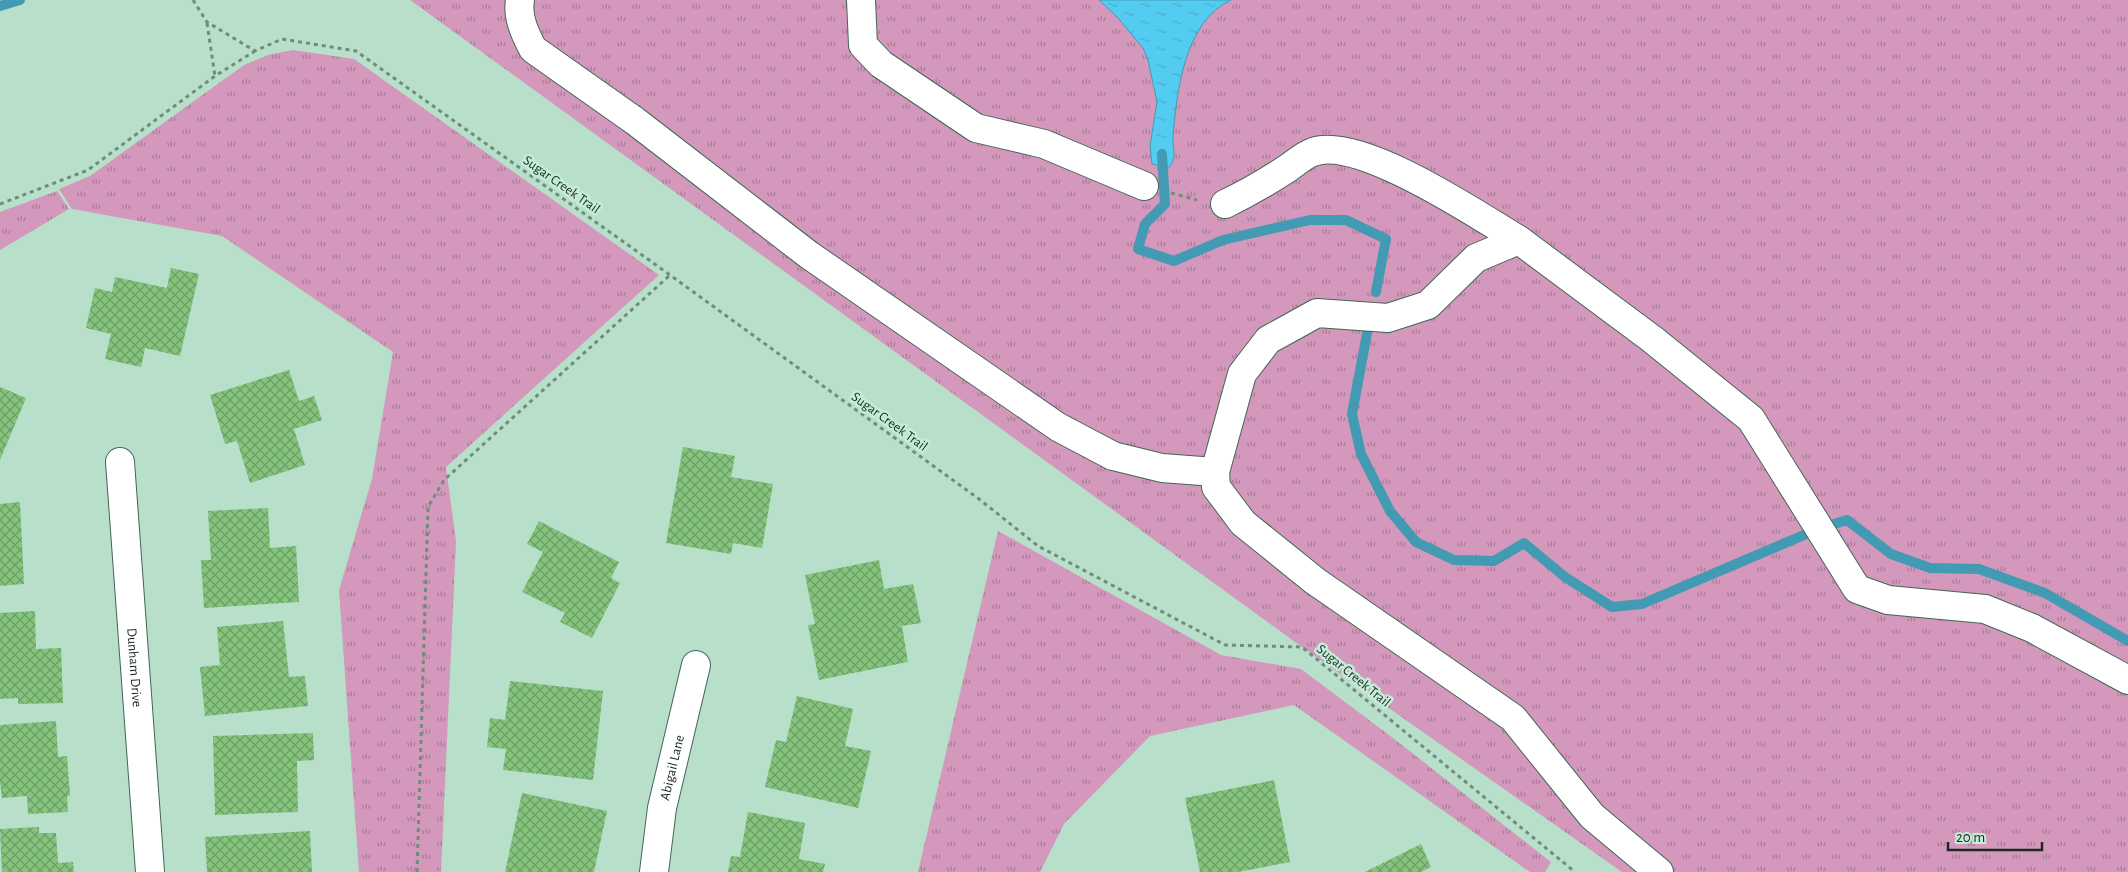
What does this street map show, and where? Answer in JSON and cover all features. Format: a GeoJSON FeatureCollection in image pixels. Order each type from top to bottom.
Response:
{"type":"FeatureCollection","features":[{"type":"Feature","properties":{"kind":"street"},"geometry":{"type":"LineString","coordinates":[[520,0],[523,27],[532,49],[635,121],[809,255],[1058,427],[1113,456],[1162,468],[1215,472]]}},
{"type":"Feature","properties":{"kind":"street"},"geometry":{"type":"LineString","coordinates":[[861,0],[863,46],[881,64],[976,128],[1044,144],[1144,186]]}},
{"type":"Feature","properties":{"kind":"street"},"geometry":{"type":"LineString","coordinates":[[1225,204],[1252,192],[1314,151],[1343,150],[1386,165],[1448,196],[1519,240],[1652,339],[1750,419],[1856,589],[1888,600],[1985,609],[2032,628],[2128,680]]}},
{"type":"Feature","properties":{"kind":"street"},"geometry":{"type":"LineString","coordinates":[[1519,240],[1476,258],[1428,305],[1388,318],[1317,314],[1268,340],[1242,374],[1215,472],[1216,487],[1243,523],[1315,581],[1513,718],[1592,816],[1659,872]]}},
{"type":"Feature","properties":{"kind":"street","name":"Dunham Drive"},"geometry":{"type":"LineString","coordinates":[[120,462],[150,872]]}},
{"type":"Feature","properties":{"kind":"street","name":"Abigail Lane"},"geometry":{"type":"LineString","coordinates":[[654,872],[662,808],[696,665]]}},
{"type":"Feature","properties":{"kind":"path"},"geometry":{"type":"LineString","coordinates":[[193,0],[207,22],[215,76]]}},
{"type":"Feature","properties":{"kind":"path"},"geometry":{"type":"LineString","coordinates":[[207,22],[255,51]]}},
{"type":"Feature","properties":{"kind":"path","name":"Sugar Creek Trail"},"geometry":{"type":"LineString","coordinates":[[0,204],[88,170],[215,76],[255,51],[282,39],[356,51],[979,499],[1038,546],[1225,645],[1302,647],[1575,872]]}},
{"type":"Feature","properties":{"kind":"path"},"geometry":{"type":"LineString","coordinates":[[1144,186],[1193,199],[1225,204]]}},
{"type":"Feature","properties":{"kind":"path"},"geometry":{"type":"LineString","coordinates":[[416,872],[428,507],[444,480],[670,275]]}},
{"type":"Feature","properties":{"kind":"green space"},"geometry":{"type":"Polygon","coordinates":[[[410,0],[2128,0],[2128,872],[1622,872],[1302,647],[410,0]]]}},
{"type":"Feature","properties":{"kind":"green space"},"geometry":{"type":"Polygon","coordinates":[[[293,50],[354,59],[659,275],[446,467],[456,541],[441,872],[359,872],[339,590],[372,479],[393,352],[222,236],[72,209],[59,189],[90,176],[244,65],[268,55],[293,50]]]}},
{"type":"Feature","properties":{"kind":"green space"},"geometry":{"type":"Polygon","coordinates":[[[57,191],[69,209],[0,250],[0,212],[57,191]]]}},
{"type":"Feature","properties":{"kind":"green space"},"geometry":{"type":"Polygon","coordinates":[[[998,531],[1221,655],[1301,669],[1393,738],[1551,862],[1545,872],[1530,872],[1294,705],[1150,736],[1064,824],[1040,872],[918,872],[998,531]]]}},
{"type":"Feature","properties":{"kind":"water"},"geometry":{"type":"Polygon","coordinates":[[[1099,0],[1231,0],[1215,10],[1203,24],[1193,40],[1186,58],[1177,98],[1173,135],[1174,156],[1169,168],[1152,164],[1150,146],[1157,102],[1148,60],[1143,48],[1117,17],[1099,0]]]}},
{"type":"Feature","properties":{"kind":"building"},"geometry":{"type":"Polygon","coordinates":[[[171,268],[199,274],[180,356],[145,348],[141,367],[105,359],[111,334],[86,328],[95,288],[112,292],[115,277],[167,288],[171,268]]]}},
{"type":"Feature","properties":{"kind":"building"},"geometry":{"type":"Polygon","coordinates":[[[289,370],[299,401],[314,396],[322,420],[294,429],[305,465],[250,483],[237,441],[225,444],[210,395],[289,370]]]}},
{"type":"Feature","properties":{"kind":"building"},"geometry":{"type":"Polygon","coordinates":[[[0,387],[26,398],[0,460],[0,387]]]}},
{"type":"Feature","properties":{"kind":"building"},"geometry":{"type":"Polygon","coordinates":[[[683,447],[735,456],[731,477],[773,484],[762,548],[733,543],[731,554],[666,543],[683,447]]]}},
{"type":"Feature","properties":{"kind":"building"},"geometry":{"type":"Polygon","coordinates":[[[20,502],[24,584],[0,586],[0,504],[20,502]]]}},
{"type":"Feature","properties":{"kind":"building"},"geometry":{"type":"Polygon","coordinates":[[[268,508],[270,548],[296,546],[299,602],[204,608],[201,560],[211,560],[208,511],[268,508]]]}},
{"type":"Feature","properties":{"kind":"building"},"geometry":{"type":"Polygon","coordinates":[[[539,521],[619,562],[611,578],[620,583],[592,638],[560,622],[565,613],[522,592],[543,552],[527,544],[539,521]]]}},
{"type":"Feature","properties":{"kind":"building"},"geometry":{"type":"Polygon","coordinates":[[[879,560],[884,589],[913,584],[921,623],[902,626],[908,662],[819,680],[808,625],[815,624],[805,575],[879,560]]]}},
{"type":"Feature","properties":{"kind":"building"},"geometry":{"type":"Polygon","coordinates":[[[35,611],[36,649],[61,648],[63,703],[18,704],[18,698],[0,699],[0,613],[35,611]]]}},
{"type":"Feature","properties":{"kind":"building"},"geometry":{"type":"Polygon","coordinates":[[[283,621],[289,677],[305,676],[308,706],[205,716],[200,667],[220,665],[217,627],[283,621]]]}},
{"type":"Feature","properties":{"kind":"building"},"geometry":{"type":"Polygon","coordinates":[[[510,681],[603,691],[593,780],[503,770],[506,749],[487,747],[490,718],[505,720],[510,681]]]}},
{"type":"Feature","properties":{"kind":"building"},"geometry":{"type":"Polygon","coordinates":[[[797,696],[853,709],[845,746],[871,751],[858,808],[765,787],[776,740],[786,742],[797,696]]]}},
{"type":"Feature","properties":{"kind":"building"},"geometry":{"type":"Polygon","coordinates":[[[56,721],[58,757],[67,756],[70,796],[67,796],[68,812],[28,814],[27,796],[2,798],[0,781],[0,725],[56,721]]]}},
{"type":"Feature","properties":{"kind":"building"},"geometry":{"type":"Polygon","coordinates":[[[313,733],[314,760],[297,761],[298,812],[215,815],[213,736],[313,733]]]}},
{"type":"Feature","properties":{"kind":"building"},"geometry":{"type":"Polygon","coordinates":[[[1274,780],[1290,862],[1238,872],[1200,872],[1185,798],[1274,780]]]}},
{"type":"Feature","properties":{"kind":"building"},"geometry":{"type":"Polygon","coordinates":[[[522,793],[607,811],[594,872],[505,872],[522,793]]]}},
{"type":"Feature","properties":{"kind":"building"},"geometry":{"type":"Polygon","coordinates":[[[748,812],[805,823],[799,859],[825,864],[823,872],[728,872],[731,856],[740,857],[748,812]]]}},
{"type":"Feature","properties":{"kind":"building"},"geometry":{"type":"Polygon","coordinates":[[[39,827],[39,833],[56,833],[58,863],[73,862],[74,872],[2,872],[0,829],[39,827]]]}},
{"type":"Feature","properties":{"kind":"building"},"geometry":{"type":"Polygon","coordinates":[[[310,831],[312,872],[207,872],[205,837],[310,831]]]}},
{"type":"Feature","properties":{"kind":"building"},"geometry":{"type":"Polygon","coordinates":[[[1421,844],[1431,867],[1421,872],[1365,872],[1421,844]]]}},
{"type":"Feature","properties":{"kind":"waterway"},"geometry":{"type":"LineString","coordinates":[[0,6],[20,0]]}},
{"type":"Feature","properties":{"kind":"waterway"},"geometry":{"type":"LineString","coordinates":[[1162,154],[1165,204],[1145,224],[1138,249],[1174,261],[1223,240],[1310,220],[1346,220],[1386,239],[1376,292]]}},
{"type":"Feature","properties":{"kind":"waterway"},"geometry":{"type":"LineString","coordinates":[[1368,328],[1352,414],[1361,454],[1390,511],[1416,542],[1454,560],[1494,561],[1524,543],[1565,577],[1612,607],[1642,604],[1818,529],[1847,520],[1891,554],[1930,568],[1979,569],[2045,593],[2128,641]]}}]}
